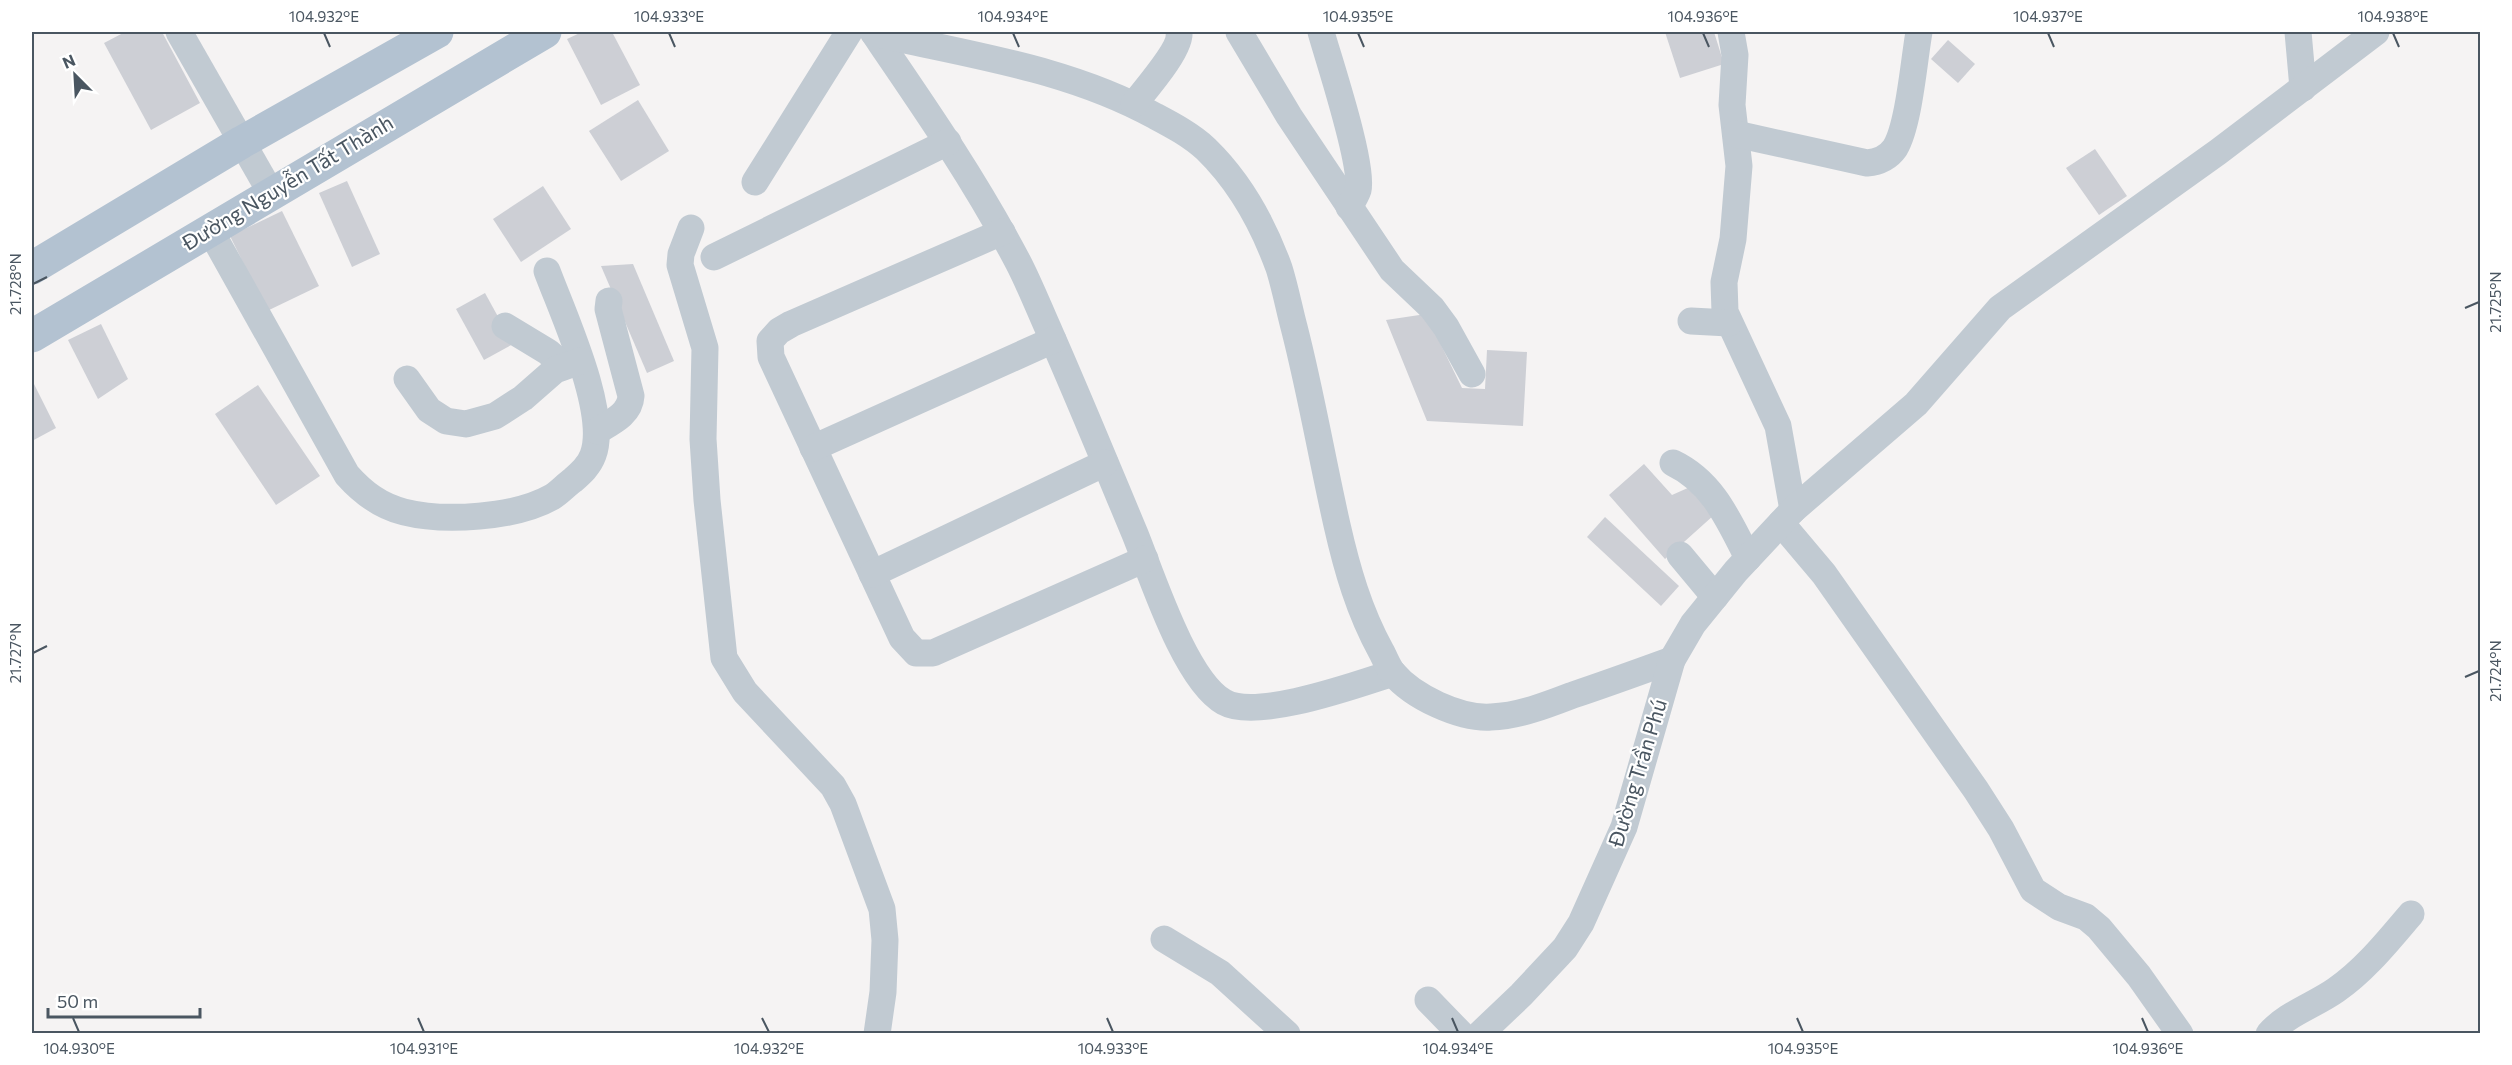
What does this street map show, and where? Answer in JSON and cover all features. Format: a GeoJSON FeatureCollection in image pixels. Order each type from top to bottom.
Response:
{"type":"FeatureCollection","features":[{"type":"Feature","properties":{"kind":"main road"},"geometry":{"type":"LineString","coordinates":[[32,268],[242,142],[437,32]]}},
{"type":"Feature","properties":{"kind":"main road","name":"Đường Nguyễn Tất Thành"},"geometry":{"type":"LineString","coordinates":[[32,336],[545,32]]}},
{"type":"Feature","properties":{"kind":"street"},"geometry":{"type":"LineString","coordinates":[[179,32],[271,193]]}},
{"type":"Feature","properties":{"kind":"street"},"geometry":{"type":"LineString","coordinates":[[865,32],[1049,72],[1092,85],[1134,104],[1185,132],[1203,146],[1235,182],[1267,236],[1280,271],[1353,587],[1371,634],[1393,673],[1406,685],[1454,712],[1472,717],[1490,718],[1541,707],[1672,660]]}},
{"type":"Feature","properties":{"kind":"street"},"geometry":{"type":"LineString","coordinates":[[865,32],[968,171],[1019,264],[1106,463],[1176,635],[1205,684],[1216,697],[1227,704],[1242,707],[1274,705],[1334,692],[1393,673]]}},
{"type":"Feature","properties":{"kind":"street"},"geometry":{"type":"LineString","coordinates":[[755,182],[865,32]]}},
{"type":"Feature","properties":{"kind":"street"},"geometry":{"type":"LineString","coordinates":[[1134,104],[1176,46],[1179,32]]}},
{"type":"Feature","properties":{"kind":"street"},"geometry":{"type":"LineString","coordinates":[[1239,32],[1289,116],[1349,207],[1392,270],[1432,308],[1446,327],[1472,374]]}},
{"type":"Feature","properties":{"kind":"street"},"geometry":{"type":"LineString","coordinates":[[1321,32],[1352,143],[1356,166],[1358,190],[1349,207]]}},
{"type":"Feature","properties":{"kind":"street"},"geometry":{"type":"LineString","coordinates":[[1731,32],[1735,55],[1732,105],[1739,166],[1733,239],[1724,282],[1724,303],[1729,323],[1778,426],[1787,517],[2001,829],[2027,881],[2038,894],[2059,907],[2086,917],[2099,928],[2139,976],[2180,1034]]}},
{"type":"Feature","properties":{"kind":"street"},"geometry":{"type":"LineString","coordinates":[[1736,134],[1868,163],[1879,162],[1896,147],[1906,113],[1919,32]]}},
{"type":"Feature","properties":{"kind":"street"},"geometry":{"type":"LineString","coordinates":[[2298,32],[2303,88]]}},
{"type":"Feature","properties":{"kind":"street","name":"Đường Trần Phú"},"geometry":{"type":"LineString","coordinates":[[1480,1034],[1565,948],[1587,912],[1624,828],[1672,660],[1693,624],[1748,558],[1787,517],[1916,404],[2000,308],[2086,248],[2376,32]]}},
{"type":"Feature","properties":{"kind":"street"},"geometry":{"type":"LineString","coordinates":[[714,257],[948,142]]}},
{"type":"Feature","properties":{"kind":"street"},"geometry":{"type":"LineString","coordinates":[[692,228],[681,254],[681,265],[705,348],[703,439],[712,567],[724,658],[745,692],[833,786],[843,804],[882,909],[885,940],[883,992],[877,1034]]}},
{"type":"Feature","properties":{"kind":"street"},"geometry":{"type":"LineString","coordinates":[[210,230],[347,476],[361,491],[377,502],[403,512],[441,517],[478,516],[525,508],[552,497],[585,470],[593,456],[597,431],[572,363],[547,271]]}},
{"type":"Feature","properties":{"kind":"street"},"geometry":{"type":"LineString","coordinates":[[1002,232],[791,324],[779,331],[770,341],[771,357],[902,638],[916,653],[933,653],[1145,559]]}},
{"type":"Feature","properties":{"kind":"street"},"geometry":{"type":"LineString","coordinates":[[597,431],[620,417],[631,404],[632,396],[608,309],[609,301]]}},
{"type":"Feature","properties":{"kind":"street"},"geometry":{"type":"LineString","coordinates":[[1691,321],[1729,323]]}},
{"type":"Feature","properties":{"kind":"street"},"geometry":{"type":"LineString","coordinates":[[505,326],[548,352],[572,363]]}},
{"type":"Feature","properties":{"kind":"street"},"geometry":{"type":"LineString","coordinates":[[813,447],[1053,340]]}},
{"type":"Feature","properties":{"kind":"street"},"geometry":{"type":"LineString","coordinates":[[407,379],[429,410],[446,421],[466,424],[495,416],[509,408],[555,370],[572,363]]}},
{"type":"Feature","properties":{"kind":"street"},"geometry":{"type":"LineString","coordinates":[[872,574],[1106,463]]}},
{"type":"Feature","properties":{"kind":"street"},"geometry":{"type":"LineString","coordinates":[[1673,463],[1694,475],[1714,496],[1748,558]]}},
{"type":"Feature","properties":{"kind":"street"},"geometry":{"type":"LineString","coordinates":[[1680,555],[1715,597]]}},
{"type":"Feature","properties":{"kind":"street"},"geometry":{"type":"LineString","coordinates":[[2269,1034],[2287,1019],[2350,979],[2377,953],[2411,914]]}},
{"type":"Feature","properties":{"kind":"street"},"geometry":{"type":"LineString","coordinates":[[1164,939],[1220,973],[1287,1034]]}},
{"type":"Feature","properties":{"kind":"street"},"geometry":{"type":"LineString","coordinates":[[1428,1000],[1461,1034]]}},
{"type":"Feature","properties":{"kind":"building"},"geometry":{"type":"Polygon","coordinates":[[[125,32],[162,32],[200,103],[151,130],[104,43],[125,32]]]}},
{"type":"Feature","properties":{"kind":"building"},"geometry":{"type":"Polygon","coordinates":[[[582,32],[612,32],[640,85],[601,105],[567,39],[582,32]]]}},
{"type":"Feature","properties":{"kind":"building"},"geometry":{"type":"Polygon","coordinates":[[[1665,32],[1714,32],[1724,64],[1680,78],[1665,32]]]}},
{"type":"Feature","properties":{"kind":"building"},"geometry":{"type":"Polygon","coordinates":[[[1948,40],[1975,64],[1958,83],[1931,59],[1948,40]]]}},
{"type":"Feature","properties":{"kind":"building"},"geometry":{"type":"Polygon","coordinates":[[[638,100],[669,151],[621,181],[589,131],[638,100]]]}},
{"type":"Feature","properties":{"kind":"building"},"geometry":{"type":"Polygon","coordinates":[[[2095,149],[2127,196],[2099,215],[2066,168],[2095,149]]]}},
{"type":"Feature","properties":{"kind":"building"},"geometry":{"type":"Polygon","coordinates":[[[347,181],[380,254],[352,267],[319,193],[347,181]]]}},
{"type":"Feature","properties":{"kind":"building"},"geometry":{"type":"Polygon","coordinates":[[[543,186],[571,229],[521,262],[493,219],[543,186]]]}},
{"type":"Feature","properties":{"kind":"building"},"geometry":{"type":"Polygon","coordinates":[[[282,211],[319,286],[267,311],[230,236],[282,211]]]}},
{"type":"Feature","properties":{"kind":"building"},"geometry":{"type":"Polygon","coordinates":[[[633,264],[674,361],[647,373],[601,266],[633,264]]]}},
{"type":"Feature","properties":{"kind":"building"},"geometry":{"type":"Polygon","coordinates":[[[485,293],[513,344],[484,360],[456,309],[485,293]]]}},
{"type":"Feature","properties":{"kind":"building"},"geometry":{"type":"Polygon","coordinates":[[[1426,314],[1462,388],[1485,389],[1487,350],[1527,352],[1523,426],[1427,421],[1386,320],[1426,314]]]}},
{"type":"Feature","properties":{"kind":"building"},"geometry":{"type":"Polygon","coordinates":[[[101,324],[128,379],[98,399],[68,340],[101,324]]]}},
{"type":"Feature","properties":{"kind":"building"},"geometry":{"type":"Polygon","coordinates":[[[32,380],[56,428],[32,441],[32,380]]]}},
{"type":"Feature","properties":{"kind":"building"},"geometry":{"type":"Polygon","coordinates":[[[258,385],[320,476],[276,505],[215,414],[258,385]]]}},
{"type":"Feature","properties":{"kind":"building"},"geometry":{"type":"Polygon","coordinates":[[[1644,464],[1672,495],[1690,487],[1714,515],[1665,559],[1609,495],[1644,464]]]}},
{"type":"Feature","properties":{"kind":"building"},"geometry":{"type":"Polygon","coordinates":[[[1605,517],[1679,586],[1661,606],[1587,537],[1605,517]]]}}]}
